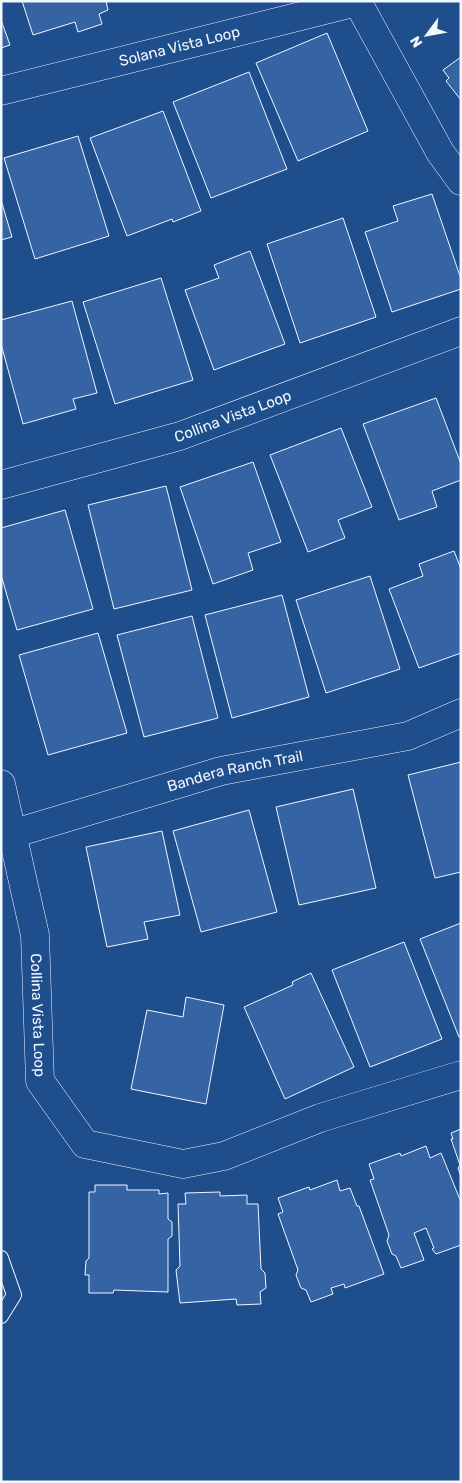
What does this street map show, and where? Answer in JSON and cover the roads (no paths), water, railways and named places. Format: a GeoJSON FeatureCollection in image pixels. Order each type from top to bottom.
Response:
{"type":"FeatureCollection","features":[{"type":"Feature","properties":{"kind":"street","name":"Solana Vista Loop"},"geometry":{"type":"LineString","coordinates":[[1,90],[357,2],[440,152],[461,181]]}},
{"type":"Feature","properties":{"kind":"street","name":"Collina Vista Loop"},"geometry":{"type":"LineString","coordinates":[[1,485],[180,436],[461,331]]}},
{"type":"Feature","properties":{"kind":"street","name":"Bandera Ranch Trail"},"geometry":{"type":"LineString","coordinates":[[12,834],[221,771],[408,736],[461,713]]}},
{"type":"Feature","properties":{"kind":"street","name":"Collina Vista Loop"},"geometry":{"type":"LineString","coordinates":[[1,784],[35,935],[40,1081],[85,1144],[183,1164],[224,1156],[320,1118],[461,1075]]}},
{"type":"Feature","properties":{"kind":"lane"},"geometry":{"type":"LineString","coordinates":[[1,1258],[14,1295],[1,1316]]}}]}
